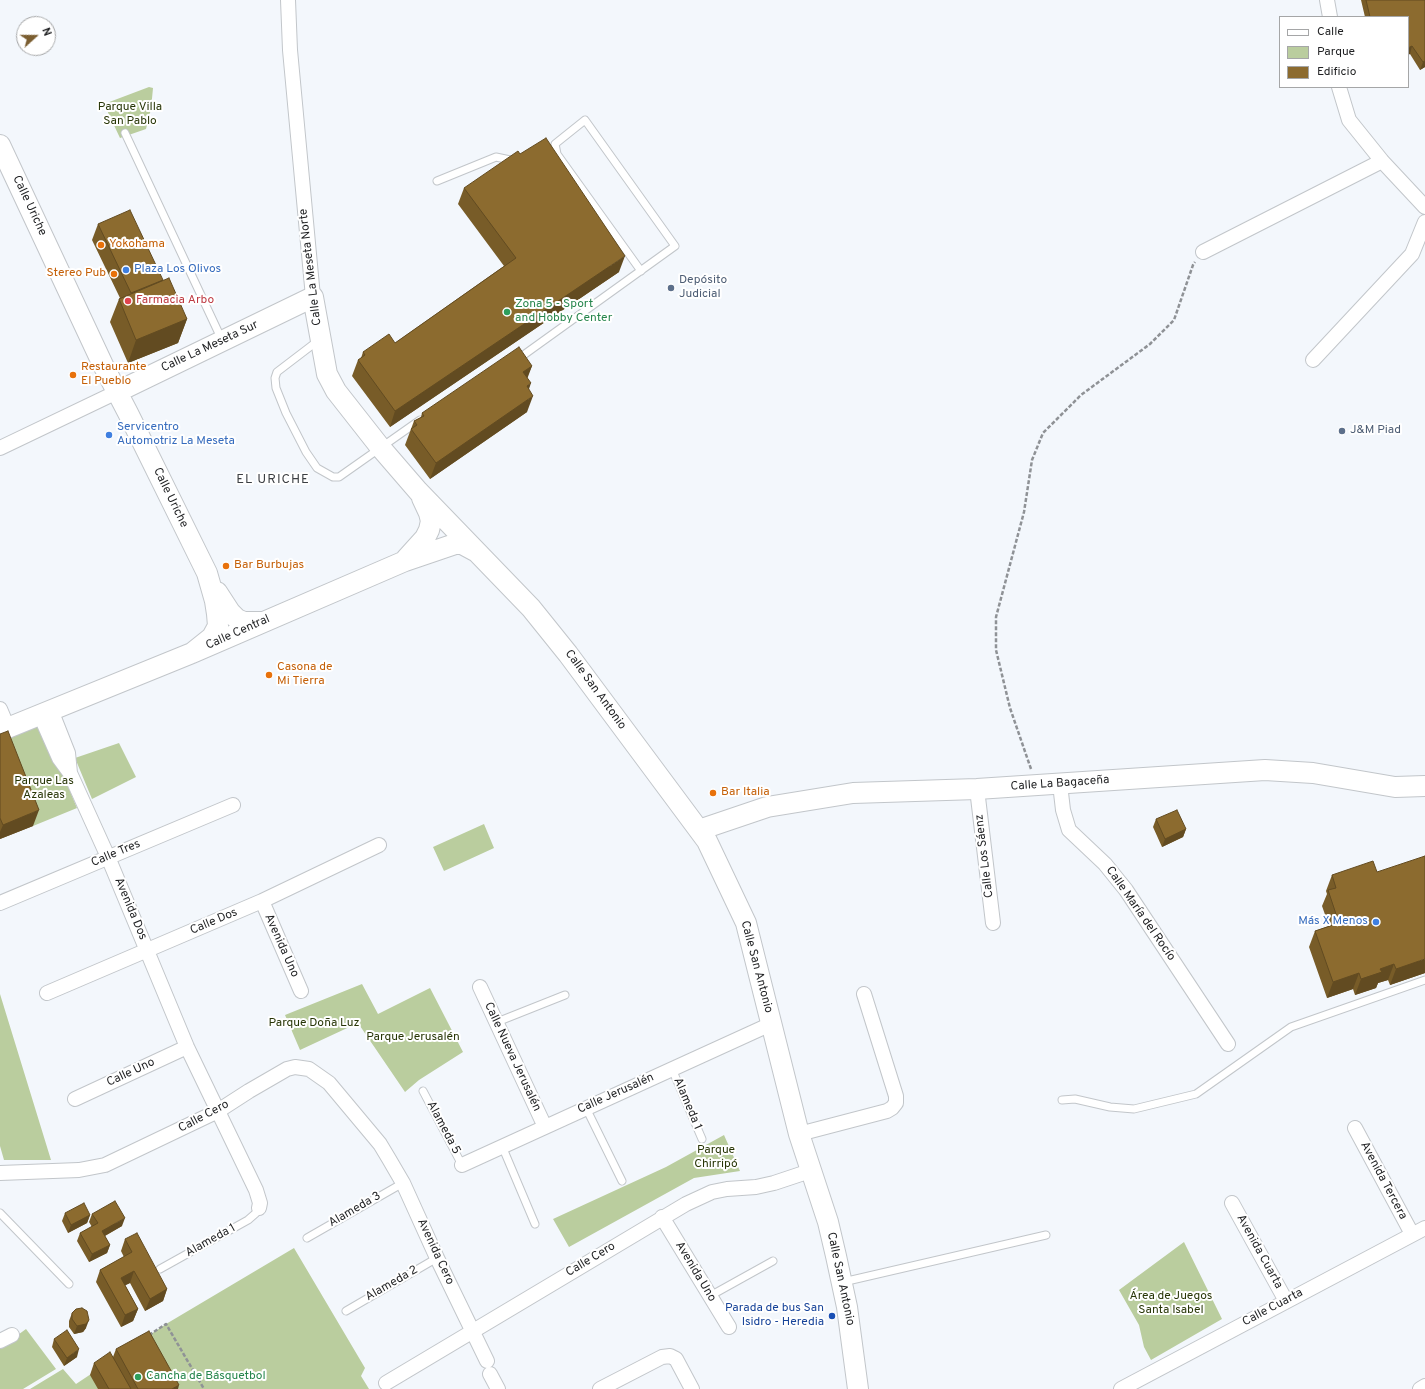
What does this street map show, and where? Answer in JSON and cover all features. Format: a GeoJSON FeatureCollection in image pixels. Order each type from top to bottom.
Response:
{"type":"FeatureCollection","features":[{"type":"Feature","properties":{"kind":"main road","name":"Calle Uriche"},"geometry":{"type":"LineString","coordinates":[[0,145],[117,392],[207,573],[218,614],[218,626],[212,637],[192,653]]}},
{"type":"Feature","properties":{"kind":"main road","name":"Calle La Meseta Sur"},"geometry":{"type":"LineString","coordinates":[[117,392],[280,314],[312,297]]}},
{"type":"Feature","properties":{"kind":"main road","name":"Calle La Meseta Norte"},"geometry":{"type":"LineString","coordinates":[[312,297],[327,374],[336,391],[380,447],[418,491],[476,551]]}},
{"type":"Feature","properties":{"kind":"main road"},"geometry":{"type":"LineString","coordinates":[[280,314],[295,314],[301,316],[306,322],[327,374]]}},
{"type":"Feature","properties":{"kind":"main road"},"geometry":{"type":"LineString","coordinates":[[128,413],[126,401],[127,392],[136,382]]}},
{"type":"Feature","properties":{"kind":"main road"},"geometry":{"type":"LineString","coordinates":[[404,561],[421,543],[429,530],[429,513],[418,491]]}},
{"type":"Feature","properties":{"kind":"main road","name":"Calle Central"},"geometry":{"type":"LineString","coordinates":[[4,729],[192,653],[404,561],[455,544],[462,544],[476,551]]}},
{"type":"Feature","properties":{"kind":"main road","name":"Calle San Antonio"},"geometry":{"type":"LineString","coordinates":[[476,551],[531,608],[568,654],[707,841],[746,923],[799,1134],[828,1222],[850,1321],[858,1389]]}},
{"type":"Feature","properties":{"kind":"main road"},"geometry":{"type":"LineString","coordinates":[[207,573],[218,595],[237,619],[244,622],[262,622]]}},
{"type":"Feature","properties":{"kind":"main road","name":"Calle La Bagaceña"},"geometry":{"type":"LineString","coordinates":[[699,830],[767,807],[854,793],[977,789],[1265,770],[1313,773],[1394,786],[1425,786]]}},
{"type":"Feature","properties":{"kind":"street","name":"Calle La Meseta Norte"},"geometry":{"type":"LineString","coordinates":[[288,0],[290,50],[312,297]]}},
{"type":"Feature","properties":{"kind":"street"},"geometry":{"type":"LineString","coordinates":[[1327,0],[1330,16]]}},
{"type":"Feature","properties":{"kind":"street"},"geometry":{"type":"LineString","coordinates":[[1339,88],[1348,120],[1382,161],[1425,207]]}},
{"type":"Feature","properties":{"kind":"street"},"geometry":{"type":"LineString","coordinates":[[1203,252],[1382,161]]}},
{"type":"Feature","properties":{"kind":"street"},"geometry":{"type":"LineString","coordinates":[[1313,360],[1419,252],[1425,222]]}},
{"type":"Feature","properties":{"kind":"street","name":"Calle La Meseta Sur"},"geometry":{"type":"LineString","coordinates":[[0,448],[117,392]]}},
{"type":"Feature","properties":{"kind":"street"},"geometry":{"type":"LineString","coordinates":[[0,708],[4,729]]}},
{"type":"Feature","properties":{"kind":"street","name":"Avenida Dos"},"geometry":{"type":"LineString","coordinates":[[45,713],[68,753],[70,773],[148,950],[187,1047],[256,1190],[260,1203],[259,1208]]}},
{"type":"Feature","properties":{"kind":"street","name":"Calle María del Rocío"},"geometry":{"type":"LineString","coordinates":[[1060,784],[1062,810],[1069,830],[1105,864],[1126,890],[1228,1044]]}},
{"type":"Feature","properties":{"kind":"street","name":"Calle Los Sáenz"},"geometry":{"type":"LineString","coordinates":[[977,789],[993,923]]}},
{"type":"Feature","properties":{"kind":"street","name":"Calle Tres"},"geometry":{"type":"LineString","coordinates":[[0,903],[233,805]]}},
{"type":"Feature","properties":{"kind":"street","name":"Calle Dos"},"geometry":{"type":"LineString","coordinates":[[47,993],[262,901],[379,845]]}},
{"type":"Feature","properties":{"kind":"street","name":"Avenida Uno"},"geometry":{"type":"LineString","coordinates":[[262,901],[301,991]]}},
{"type":"Feature","properties":{"kind":"street","name":"Calle Nueva Jerusalén"},"geometry":{"type":"LineString","coordinates":[[480,987],[545,1127]]}},
{"type":"Feature","properties":{"kind":"street"},"geometry":{"type":"LineString","coordinates":[[799,1134],[887,1111],[896,1103],[896,1096],[864,994]]}},
{"type":"Feature","properties":{"kind":"street","name":"Calle Jerusalén"},"geometry":{"type":"LineString","coordinates":[[462,1165],[771,1024]]}},
{"type":"Feature","properties":{"kind":"street","name":"Calle Uno"},"geometry":{"type":"LineString","coordinates":[[74,1099],[187,1047]]}},
{"type":"Feature","properties":{"kind":"street","name":"Calle Cero"},"geometry":{"type":"LineString","coordinates":[[0,1173],[79,1170],[105,1165],[218,1111],[282,1072],[295,1067],[301,1067]]}},
{"type":"Feature","properties":{"kind":"street","name":"Avenida Cero"},"geometry":{"type":"LineString","coordinates":[[301,1067],[314,1072],[329,1083],[380,1144],[403,1183],[437,1258],[473,1331],[498,1389]]}},
{"type":"Feature","properties":{"kind":"street","name":"Avenida Tercera"},"geometry":{"type":"LineString","coordinates":[[1355,1128],[1412,1234]]}},
{"type":"Feature","properties":{"kind":"street","name":"Calle Cero"},"geometry":{"type":"LineString","coordinates":[[386,1383],[686,1204],[712,1192],[727,1189],[756,1187],[774,1183],[810,1170]]}},
{"type":"Feature","properties":{"kind":"street","name":"Avenida Cuarta"},"geometry":{"type":"LineString","coordinates":[[1232,1203],[1286,1301]]}},
{"type":"Feature","properties":{"kind":"street","name":"Avenida Uno"},"geometry":{"type":"LineString","coordinates":[[662,1217],[729,1327]]}},
{"type":"Feature","properties":{"kind":"street","name":"Calle Cuarta"},"geometry":{"type":"LineString","coordinates":[[1121,1389],[1425,1228]]}},
{"type":"Feature","properties":{"kind":"street"},"geometry":{"type":"LineString","coordinates":[[600,1389],[662,1357],[670,1356],[676,1359],[692,1389]]}},
{"type":"Feature","properties":{"kind":"street"},"geometry":{"type":"LineString","coordinates":[[1420,1389],[1425,1386]]}},
{"type":"Feature","properties":{"kind":"lane"},"geometry":{"type":"LineString","coordinates":[[509,359],[519,360],[641,272],[675,246],[585,120],[555,144],[557,154],[641,272]]}},
{"type":"Feature","properties":{"kind":"lane"},"geometry":{"type":"LineString","coordinates":[[125,133],[222,341]]}},
{"type":"Feature","properties":{"kind":"lane"},"geometry":{"type":"LineString","coordinates":[[549,151],[557,154]]}},
{"type":"Feature","properties":{"kind":"lane"},"geometry":{"type":"LineString","coordinates":[[437,181],[496,157],[519,162],[525,159]]}},
{"type":"Feature","properties":{"kind":"lane"},"geometry":{"type":"LineString","coordinates":[[315,343],[277,372],[275,378],[276,388],[286,413],[306,452],[317,468],[333,477],[338,477],[425,416]]}},
{"type":"Feature","properties":{"kind":"lane"},"geometry":{"type":"LineString","coordinates":[[1062,1100],[1075,1099],[1110,1107],[1134,1110],[1196,1094],[1291,1027],[1425,980]]}},
{"type":"Feature","properties":{"kind":"lane"},"geometry":{"type":"LineString","coordinates":[[496,1022],[564,995]]}},
{"type":"Feature","properties":{"kind":"lane","name":"Alameda 1"},"geometry":{"type":"LineString","coordinates":[[672,1069],[702,1139]]}},
{"type":"Feature","properties":{"kind":"lane","name":"Alameda 5"},"geometry":{"type":"LineString","coordinates":[[423,1091],[462,1165]]}},
{"type":"Feature","properties":{"kind":"lane"},"geometry":{"type":"LineString","coordinates":[[586,1108],[622,1181]]}},
{"type":"Feature","properties":{"kind":"lane"},"geometry":{"type":"LineString","coordinates":[[502,1146],[535,1224]]}},
{"type":"Feature","properties":{"kind":"lane","name":"Alameda 3"},"geometry":{"type":"LineString","coordinates":[[307,1238],[403,1183]]}},
{"type":"Feature","properties":{"kind":"lane","name":"Alameda 1"},"geometry":{"type":"LineString","coordinates":[[160,1269],[248,1220],[256,1214],[259,1208]]}},
{"type":"Feature","properties":{"kind":"lane"},"geometry":{"type":"LineString","coordinates":[[0,1213],[69,1284]]}},
{"type":"Feature","properties":{"kind":"lane"},"geometry":{"type":"LineString","coordinates":[[842,1282],[1046,1235]]}},
{"type":"Feature","properties":{"kind":"lane","name":"Alameda 2"},"geometry":{"type":"LineString","coordinates":[[346,1311],[437,1258]]}},
{"type":"Feature","properties":{"kind":"lane"},"geometry":{"type":"LineString","coordinates":[[710,1296],[773,1261]]}},
{"type":"Feature","properties":{"kind":"path"},"geometry":{"type":"LineString","coordinates":[[1036,785],[1010,708],[996,650],[996,617],[1024,512],[1032,460],[1043,433],[1082,395],[1150,344],[1174,320],[1193,265],[1203,252]]}},
{"type":"Feature","properties":{"kind":"path"},"geometry":{"type":"LineString","coordinates":[[148,1336],[166,1324],[204,1389]]}},
{"type":"Feature","properties":{"kind":"green space","name":"Parque Villa San Pablo"},"geometry":{"type":"Polygon","coordinates":[[[149,87],[153,88],[151,109],[146,129],[120,138],[104,104],[149,87]]]}},
{"type":"Feature","properties":{"kind":"green space","name":"Parque Las Azaleas"},"geometry":{"type":"Polygon","coordinates":[[[37,726],[46,734],[77,808],[33,826],[0,739],[37,726]]]}},
{"type":"Feature","properties":{"kind":"green space"},"geometry":{"type":"Polygon","coordinates":[[[119,743],[136,777],[92,799],[75,758],[119,743]]]}},
{"type":"Feature","properties":{"kind":"green space"},"geometry":{"type":"Polygon","coordinates":[[[484,824],[494,848],[444,871],[433,847],[484,824]]]}},
{"type":"Feature","properties":{"kind":"green space","name":"Parque Jerusalén"},"geometry":{"type":"Polygon","coordinates":[[[362,984],[378,1014],[430,988],[463,1052],[419,1080],[405,1092],[358,1023],[300,1050],[285,1015],[362,984]]]}},
{"type":"Feature","properties":{"kind":"green space"},"geometry":{"type":"Polygon","coordinates":[[[0,994],[51,1160],[4,1160],[0,1146],[0,994]]]}},
{"type":"Feature","properties":{"kind":"green space","name":"Parque Chirripó"},"geometry":{"type":"Polygon","coordinates":[[[724,1135],[740,1171],[694,1178],[569,1247],[553,1219],[666,1167],[724,1135]]]}},
{"type":"Feature","properties":{"kind":"green space","name":"Área de Juegos Santa Isabel"},"geometry":{"type":"Polygon","coordinates":[[[1184,1242],[1222,1319],[1151,1360],[1144,1347],[1139,1325],[1119,1290],[1184,1242]]]}},
{"type":"Feature","properties":{"kind":"green space"},"geometry":{"type":"Polygon","coordinates":[[[294,1248],[365,1368],[361,1376],[369,1389],[30,1389],[63,1369],[76,1384],[166,1324],[294,1248]]]}},
{"type":"Feature","properties":{"kind":"green space"},"geometry":{"type":"Polygon","coordinates":[[[26,1329],[56,1369],[23,1389],[0,1389],[0,1346],[26,1329]]]}},
{"type":"Feature","properties":{"kind":"building"},"geometry":{"type":"Polygon","coordinates":[[[1366,0],[1425,0],[1425,61],[1423,62],[1412,46],[1409,48],[1409,16],[1370,16],[1366,0]]]}},
{"type":"Feature","properties":{"kind":"building","name":"Zona 5 - Sport and Hobby Center"},"geometry":{"type":"Polygon","coordinates":[[[546,138],[625,256],[395,411],[358,360],[365,355],[363,352],[389,334],[395,343],[516,258],[464,188],[518,151],[520,154],[546,138]]]}},
{"type":"Feature","properties":{"kind":"building"},"geometry":{"type":"Polygon","coordinates":[[[130,210],[163,280],[131,293],[98,224],[130,210]]]}},
{"type":"Feature","properties":{"kind":"building"},"geometry":{"type":"Polygon","coordinates":[[[169,278],[187,319],[136,340],[119,299],[169,278]]]}},
{"type":"Feature","properties":{"kind":"building"},"geometry":{"type":"Polygon","coordinates":[[[519,347],[532,366],[523,372],[531,383],[527,386],[533,396],[436,463],[411,429],[417,425],[414,421],[424,416],[422,413],[519,347]]]}},
{"type":"Feature","properties":{"kind":"building"},"geometry":{"type":"Polygon","coordinates":[[[8,731],[39,810],[3,825],[0,818],[0,734],[8,731]]]}},
{"type":"Feature","properties":{"kind":"building"},"geometry":{"type":"Polygon","coordinates":[[[1177,810],[1186,829],[1165,839],[1156,819],[1177,810]]]}},
{"type":"Feature","properties":{"kind":"building","name":"Más X Menos"},"geometry":{"type":"Polygon","coordinates":[[[1425,856],[1425,959],[1396,969],[1394,964],[1380,969],[1382,972],[1361,979],[1359,973],[1333,982],[1315,931],[1339,923],[1328,890],[1336,888],[1332,875],[1373,861],[1377,872],[1425,856]]]}},
{"type":"Feature","properties":{"kind":"building"},"geometry":{"type":"Polygon","coordinates":[[[115,1201],[125,1218],[102,1231],[110,1245],[92,1254],[80,1233],[98,1223],[92,1214],[115,1201]]]}},
{"type":"Feature","properties":{"kind":"building"},"geometry":{"type":"Polygon","coordinates":[[[84,1203],[90,1215],[71,1225],[65,1213],[84,1203]]]}},
{"type":"Feature","properties":{"kind":"building"},"geometry":{"type":"Polygon","coordinates":[[[137,1233],[167,1289],[150,1299],[134,1271],[121,1278],[138,1309],[125,1315],[100,1270],[132,1252],[125,1239],[137,1233]]]}},
{"type":"Feature","properties":{"kind":"building"},"geometry":{"type":"Polygon","coordinates":[[[82,1308],[87,1311],[89,1320],[86,1324],[77,1326],[72,1319],[72,1313],[76,1309],[82,1308]]]}},
{"type":"Feature","properties":{"kind":"building"},"geometry":{"type":"Polygon","coordinates":[[[67,1330],[79,1349],[67,1358],[54,1339],[67,1330]]]}},
{"type":"Feature","properties":{"kind":"building"},"geometry":{"type":"Polygon","coordinates":[[[149,1331],[179,1385],[172,1389],[138,1389],[116,1349],[149,1331]]]}},
{"type":"Feature","properties":{"kind":"building"},"geometry":{"type":"Polygon","coordinates":[[[110,1352],[131,1389],[109,1389],[94,1363],[110,1352]]]}},
{"type":"Feature","properties":{"kind":"place","name":"Yokohama"},"geometry":{"type":"Point","coordinates":[101,245]}},
{"type":"Feature","properties":{"kind":"place","name":"Plaza Los Olivos"},"geometry":{"type":"Point","coordinates":[126,270]}},
{"type":"Feature","properties":{"kind":"place","name":"Stereo Pub"},"geometry":{"type":"Point","coordinates":[114,274]}},
{"type":"Feature","properties":{"kind":"place","name":"Depósito Judicial"},"geometry":{"type":"Point","coordinates":[671,288]}},
{"type":"Feature","properties":{"kind":"place","name":"Farmacia Arbo"},"geometry":{"type":"Point","coordinates":[128,301]}},
{"type":"Feature","properties":{"kind":"place","name":"Zona 5 - Sport and Hobby Center"},"geometry":{"type":"Point","coordinates":[507,312]}},
{"type":"Feature","properties":{"kind":"place","name":"Restaurante El Pueblo"},"geometry":{"type":"Point","coordinates":[73,375]}},
{"type":"Feature","properties":{"kind":"place","name":"J&M Piad"},"geometry":{"type":"Point","coordinates":[1342,431]}},
{"type":"Feature","properties":{"kind":"place","name":"Servicentro Automotriz La Meseta"},"geometry":{"type":"Point","coordinates":[109,435]}},
{"type":"Feature","properties":{"kind":"place","name":"Bar Burbujas"},"geometry":{"type":"Point","coordinates":[226,566]}},
{"type":"Feature","properties":{"kind":"place","name":"Casona de Mi Tierra"},"geometry":{"type":"Point","coordinates":[269,675]}},
{"type":"Feature","properties":{"kind":"place","name":"Bar Italia"},"geometry":{"type":"Point","coordinates":[713,793]}},
{"type":"Feature","properties":{"kind":"place","name":"Más X Menos"},"geometry":{"type":"Point","coordinates":[1376,922]}},
{"type":"Feature","properties":{"kind":"place","name":"Parada de bus San Isidro - Heredia"},"geometry":{"type":"Point","coordinates":[832,1316]}},
{"type":"Feature","properties":{"kind":"place","name":"Cancha de Básquetbol"},"geometry":{"type":"Point","coordinates":[138,1377]}},
{"type":"Feature","properties":{"kind":"district","name":"EL URICHE"},"geometry":{"type":"Point","coordinates":[273,480]}},
{"type":"Feature","properties":{"kind":"park label","name":"Parque Doña Luz"},"geometry":{"type":"Point","coordinates":[314,1024]}}]}
